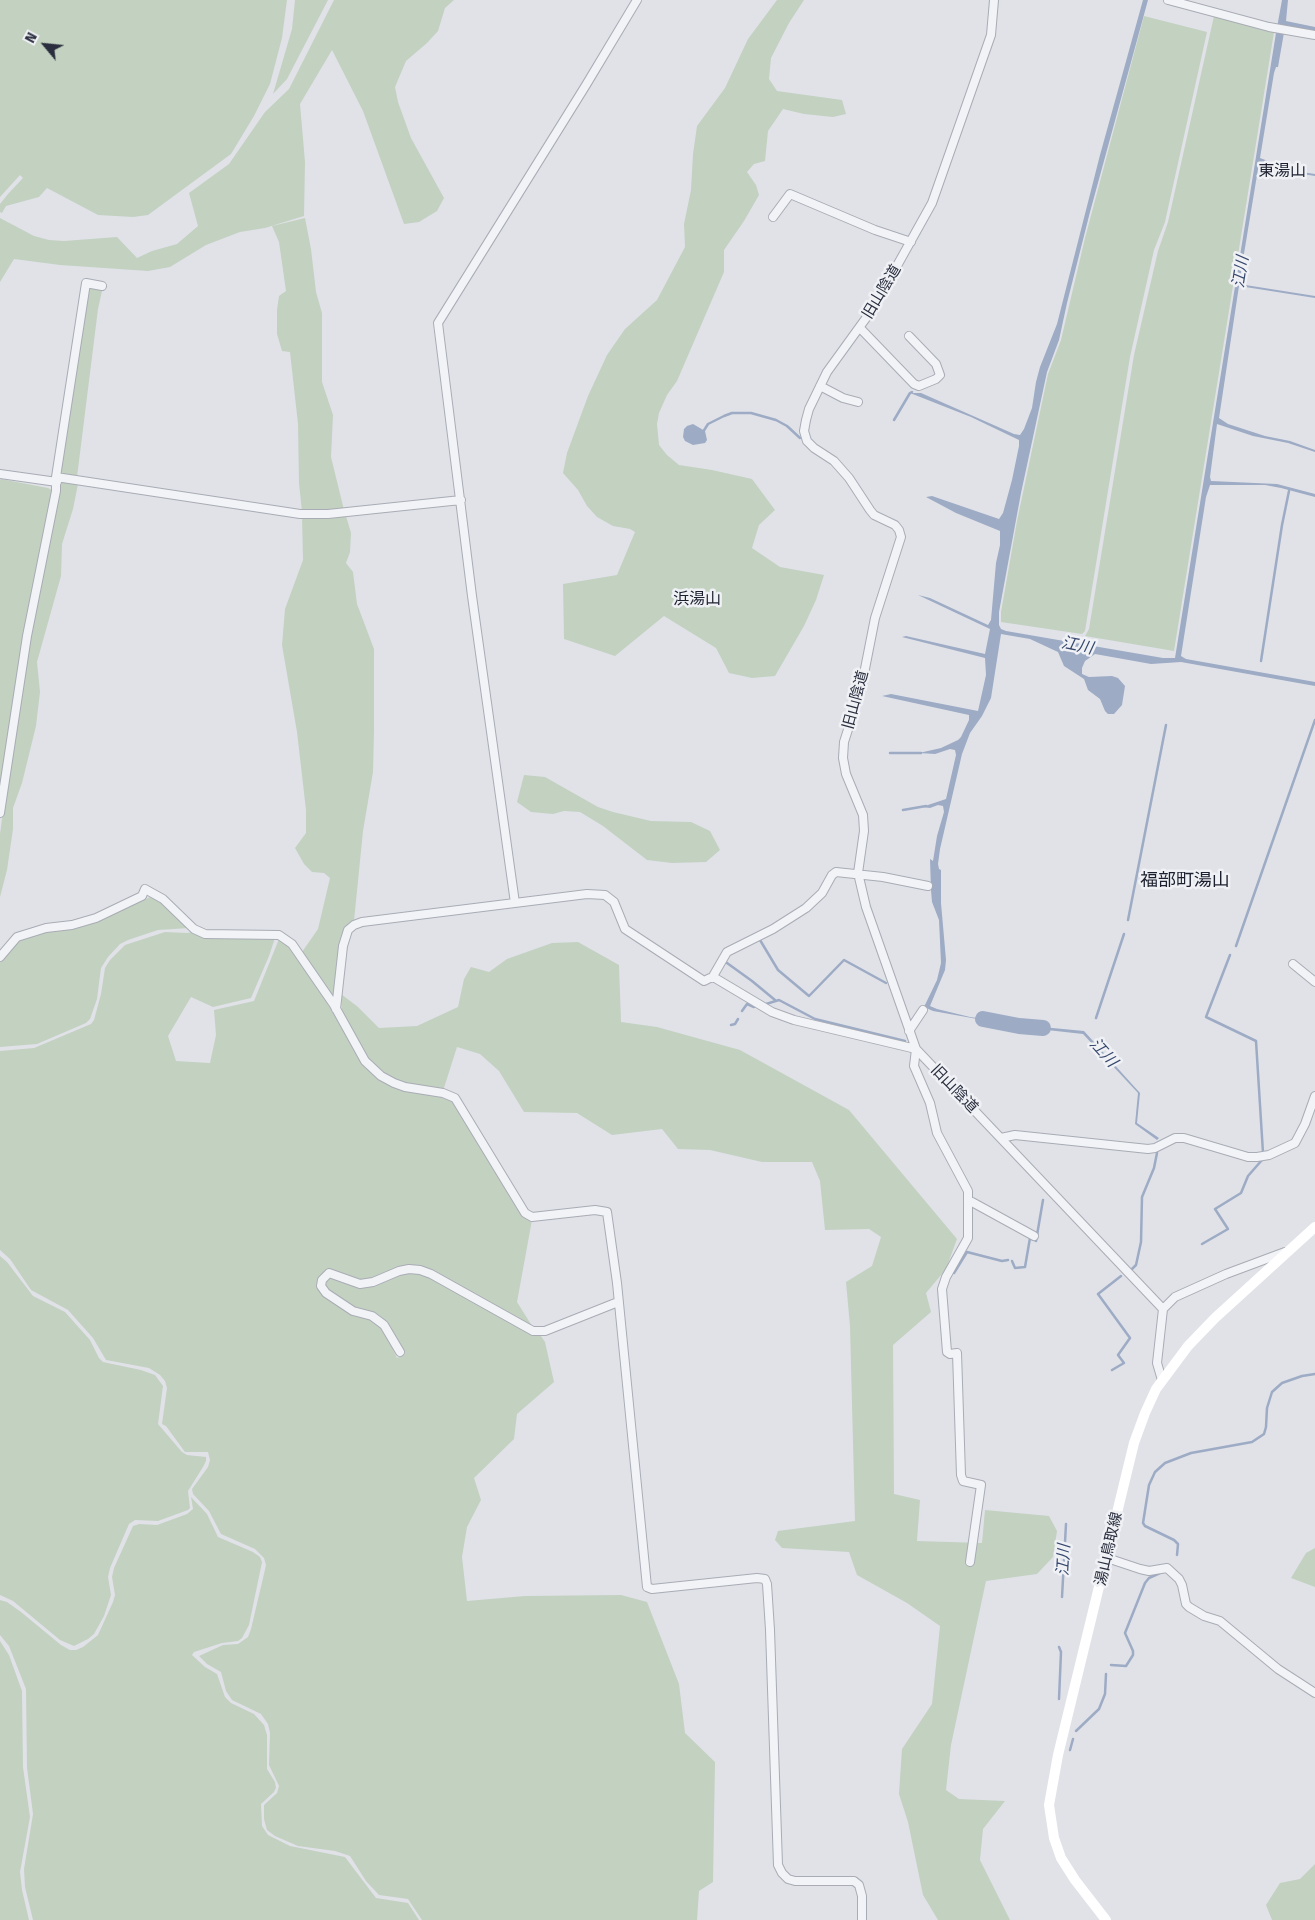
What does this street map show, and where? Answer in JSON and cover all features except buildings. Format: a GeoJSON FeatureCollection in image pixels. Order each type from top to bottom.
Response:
{"type":"FeatureCollection","features":[{"type":"Feature","properties":{"kind":"main road","name":"湯山鳥取線"},"geometry":{"type":"LineString","coordinates":[[1106,1920],[1075,1880],[1061,1858],[1051,1828],[1050,1805],[1059,1748],[1134,1443],[1145,1413],[1162,1380],[1201,1331],[1315,1226]]}},
{"type":"Feature","properties":{"kind":"street","name":"旧山陰道"},"geometry":{"type":"LineString","coordinates":[[994,0],[990,35],[932,203],[890,282],[860,328],[837,357],[820,386],[806,420],[804,431],[807,441],[834,461],[849,478],[874,515],[895,525],[899,530],[900,537],[875,618],[861,689],[844,742],[843,758],[846,774],[864,815],[864,831],[858,874],[880,950],[916,1049],[1163,1309]]}},
{"type":"Feature","properties":{"kind":"street"},"geometry":{"type":"LineString","coordinates":[[1168,0],[1269,27],[1315,35]]}},
{"type":"Feature","properties":{"kind":"street"},"geometry":{"type":"LineString","coordinates":[[515,903],[472,596],[438,323],[586,85],[634,1]]}},
{"type":"Feature","properties":{"kind":"street"},"geometry":{"type":"LineString","coordinates":[[773,217],[790,194],[875,230],[911,242]]}},
{"type":"Feature","properties":{"kind":"street"},"geometry":{"type":"LineString","coordinates":[[0,813],[27,636],[57,480],[86,283],[102,286]]}},
{"type":"Feature","properties":{"kind":"street"},"geometry":{"type":"LineString","coordinates":[[860,328],[914,384],[919,386],[936,379],[940,375],[936,364],[909,336]]}},
{"type":"Feature","properties":{"kind":"street"},"geometry":{"type":"LineString","coordinates":[[820,386],[842,398],[858,402]]}},
{"type":"Feature","properties":{"kind":"street"},"geometry":{"type":"LineString","coordinates":[[0,474],[57,480],[300,514],[328,514],[461,500]]}},
{"type":"Feature","properties":{"kind":"street"},"geometry":{"type":"LineString","coordinates":[[712,978],[727,952],[773,929],[806,908],[822,893],[832,875],[836,872],[928,886]]}},
{"type":"Feature","properties":{"kind":"street"},"geometry":{"type":"LineString","coordinates":[[0,957],[17,937],[46,928],[72,925],[96,918],[142,896],[145,889],[163,899],[194,929],[205,934],[279,936],[292,944],[336,1009],[365,1061],[380,1076],[405,1087],[443,1093],[455,1098],[525,1213],[532,1217],[595,1210],[607,1212],[647,1587],[652,1589],[757,1578],[765,1579],[767,1584],[770,1630],[778,1865],[788,1879],[795,1881],[854,1881],[859,1885],[862,1896],[862,1920]]}},
{"type":"Feature","properties":{"kind":"street"},"geometry":{"type":"LineString","coordinates":[[336,1009],[343,946],[348,930],[354,925],[362,922],[587,894],[605,895],[614,902],[625,929],[704,981],[715,978],[772,1012],[794,1020],[916,1049],[914,1066],[930,1103],[937,1133],[966,1187],[968,1201],[968,1238],[946,1277],[942,1289],[947,1352],[957,1354],[963,1481],[982,1485],[970,1562]]}},
{"type":"Feature","properties":{"kind":"street"},"geometry":{"type":"LineString","coordinates":[[1293,964],[1315,982]]}},
{"type":"Feature","properties":{"kind":"street"},"geometry":{"type":"LineString","coordinates":[[909,1031],[923,1010]]}},
{"type":"Feature","properties":{"kind":"street"},"geometry":{"type":"LineString","coordinates":[[1001,1138],[1015,1135],[1148,1149],[1156,1148],[1175,1138],[1184,1138],[1248,1157],[1269,1156],[1295,1143],[1305,1124],[1315,1096]]}},
{"type":"Feature","properties":{"kind":"street"},"geometry":{"type":"LineString","coordinates":[[968,1201],[1034,1236]]}},
{"type":"Feature","properties":{"kind":"street"},"geometry":{"type":"LineString","coordinates":[[1162,1380],[1157,1362],[1163,1309],[1175,1297],[1226,1274],[1289,1251]]}},
{"type":"Feature","properties":{"kind":"street"},"geometry":{"type":"LineString","coordinates":[[400,1352],[384,1324],[372,1316],[353,1311],[326,1292],[321,1286],[322,1280],[330,1273],[360,1284],[373,1282],[399,1271],[409,1269],[420,1270],[432,1274],[533,1331],[545,1331],[618,1302]]}},
{"type":"Feature","properties":{"kind":"street"},"geometry":{"type":"LineString","coordinates":[[1107,1558],[1140,1569],[1166,1568],[1179,1579],[1186,1604],[1189,1607],[1204,1616],[1220,1621],[1278,1669],[1315,1693]]}},
{"type":"Feature","properties":{"kind":"green space"},"geometry":{"type":"Polygon","coordinates":[[[0,0],[287,0],[282,38],[270,84],[254,116],[231,154],[148,215],[133,217],[98,215],[47,188],[39,197],[6,206],[2,213],[0,212],[0,204],[23,178],[20,175],[0,197],[0,0]]]}},
{"type":"Feature","properties":{"kind":"green space"},"geometry":{"type":"Polygon","coordinates":[[[295,0],[328,0],[287,79],[273,94],[292,29],[295,0]]]}},
{"type":"Feature","properties":{"kind":"green space"},"geometry":{"type":"Polygon","coordinates":[[[334,0],[454,0],[445,8],[438,31],[406,61],[395,87],[398,102],[411,138],[444,198],[437,211],[419,222],[404,224],[363,111],[332,50],[300,104],[305,162],[304,216],[265,228],[240,232],[206,245],[170,267],[148,271],[60,265],[14,259],[0,282],[0,218],[34,236],[49,240],[64,241],[117,237],[137,258],[152,251],[177,244],[198,226],[189,193],[229,164],[265,112],[289,89],[334,0]]]}},
{"type":"Feature","properties":{"kind":"green space"},"geometry":{"type":"Polygon","coordinates":[[[777,0],[804,0],[789,23],[771,58],[769,79],[777,91],[842,100],[846,114],[833,117],[804,114],[783,109],[768,131],[765,161],[754,164],[747,172],[756,185],[759,195],[724,250],[724,272],[677,381],[667,395],[659,413],[657,424],[659,445],[679,465],[752,479],[775,510],[759,525],[752,548],[780,567],[824,575],[816,600],[804,626],[775,676],[752,678],[729,673],[716,648],[664,616],[615,656],[564,639],[563,584],[617,575],[635,532],[630,529],[613,526],[597,517],[563,473],[567,453],[588,396],[607,355],[625,329],[657,300],[685,247],[684,224],[691,190],[697,126],[725,88],[748,39],[777,0]]]}},
{"type":"Feature","properties":{"kind":"green space"},"geometry":{"type":"Polygon","coordinates":[[[1144,16],[1207,32],[1165,222],[1154,250],[1130,357],[1085,631],[1082,634],[1001,622],[1001,612],[1017,521],[1048,374],[1061,340],[1085,238],[1144,16]]]}},
{"type":"Feature","properties":{"kind":"green space"},"geometry":{"type":"Polygon","coordinates":[[[1214,16],[1274,32],[1174,651],[1085,636],[1089,629],[1134,355],[1158,251],[1168,222],[1214,16]]]}},
{"type":"Feature","properties":{"kind":"green space"},"geometry":{"type":"Polygon","coordinates":[[[305,218],[316,292],[322,313],[322,382],[333,415],[331,457],[344,510],[302,512],[299,483],[298,424],[290,352],[282,351],[277,334],[279,296],[286,291],[279,242],[272,226],[305,218]]]}},
{"type":"Feature","properties":{"kind":"green space"},"geometry":{"type":"Polygon","coordinates":[[[90,286],[102,291],[98,309],[77,477],[60,474],[90,286]]]}},
{"type":"Feature","properties":{"kind":"green space"},"geometry":{"type":"Polygon","coordinates":[[[0,480],[48,488],[52,490],[53,494],[25,623],[27,625],[0,798],[0,480]]]}},
{"type":"Feature","properties":{"kind":"green space"},"geometry":{"type":"Polygon","coordinates":[[[65,481],[78,484],[73,509],[62,544],[61,576],[37,662],[40,692],[36,726],[22,783],[13,808],[13,829],[7,870],[0,897],[0,834],[12,744],[58,492],[65,481]]]}},
{"type":"Feature","properties":{"kind":"green space"},"geometry":{"type":"Polygon","coordinates":[[[346,516],[351,533],[350,552],[346,563],[353,572],[357,604],[374,649],[374,732],[373,772],[363,831],[354,921],[342,939],[336,972],[335,1002],[302,952],[318,929],[330,878],[324,873],[312,872],[304,864],[295,848],[306,833],[306,810],[297,732],[282,645],[285,609],[303,560],[302,517],[332,518],[346,516]]]}},
{"type":"Feature","properties":{"kind":"green space"},"geometry":{"type":"Polygon","coordinates":[[[524,775],[545,777],[598,807],[613,812],[651,821],[691,822],[710,831],[720,850],[706,862],[672,863],[647,860],[603,826],[580,812],[564,811],[553,814],[531,812],[517,802],[524,775]]]}},
{"type":"Feature","properties":{"kind":"green space"},"geometry":{"type":"Polygon","coordinates":[[[150,897],[157,898],[189,928],[158,930],[120,944],[101,968],[97,999],[90,1019],[86,1023],[37,1044],[0,1047],[0,962],[13,947],[22,939],[35,934],[65,930],[101,920],[150,897]]]}},
{"type":"Feature","properties":{"kind":"green space"},"geometry":{"type":"Polygon","coordinates":[[[165,932],[194,932],[204,936],[275,938],[251,998],[213,1007],[191,997],[168,1036],[176,1061],[210,1063],[216,1035],[214,1010],[254,1001],[279,939],[284,941],[320,991],[360,1058],[370,1070],[379,1079],[405,1091],[452,1099],[525,1218],[532,1220],[517,1302],[534,1329],[437,1275],[420,1268],[401,1267],[376,1279],[363,1280],[333,1270],[326,1272],[319,1279],[320,1288],[323,1293],[351,1313],[373,1319],[381,1325],[391,1339],[397,1358],[405,1354],[386,1322],[375,1314],[356,1310],[326,1289],[324,1286],[325,1280],[329,1277],[336,1277],[351,1284],[369,1286],[408,1271],[419,1273],[444,1284],[528,1331],[539,1333],[545,1342],[554,1382],[517,1414],[514,1439],[474,1478],[481,1500],[467,1527],[462,1557],[467,1601],[525,1596],[621,1595],[647,1602],[679,1684],[685,1733],[715,1762],[713,1882],[699,1891],[697,1920],[422,1920],[408,1899],[379,1895],[366,1881],[350,1856],[335,1851],[298,1846],[275,1836],[267,1830],[264,1819],[264,1805],[277,1793],[279,1786],[269,1765],[270,1733],[268,1724],[261,1714],[232,1700],[226,1691],[221,1672],[207,1664],[199,1656],[223,1645],[238,1644],[248,1637],[266,1565],[264,1558],[255,1549],[221,1534],[209,1511],[193,1494],[192,1489],[208,1467],[210,1460],[208,1452],[185,1452],[166,1426],[162,1424],[167,1388],[165,1381],[160,1375],[149,1368],[106,1360],[93,1338],[68,1310],[31,1290],[10,1259],[0,1250],[0,1051],[34,1048],[91,1024],[94,1020],[101,994],[105,968],[110,960],[125,945],[165,932]]]}},
{"type":"Feature","properties":{"kind":"green space"},"geometry":{"type":"Polygon","coordinates":[[[578,942],[619,965],[621,1022],[657,1027],[740,1050],[849,1110],[957,1239],[946,1269],[926,1293],[931,1312],[893,1345],[894,1494],[920,1500],[917,1541],[982,1543],[985,1510],[1049,1516],[1057,1531],[1053,1557],[1037,1574],[986,1581],[951,1745],[946,1790],[959,1799],[1005,1801],[983,1829],[980,1860],[1010,1920],[938,1920],[923,1895],[908,1822],[899,1794],[902,1749],[932,1704],[940,1626],[907,1603],[857,1575],[849,1552],[782,1548],[775,1540],[778,1531],[855,1521],[850,1326],[846,1282],[872,1266],[881,1237],[869,1229],[825,1230],[820,1181],[812,1162],[762,1162],[710,1150],[678,1149],[662,1129],[612,1135],[577,1113],[524,1112],[499,1071],[480,1054],[457,1047],[443,1091],[410,1086],[383,1074],[370,1062],[342,1012],[341,994],[358,1007],[379,1028],[417,1026],[458,1007],[464,979],[471,967],[489,972],[507,959],[552,943],[578,942]]]}},
{"type":"Feature","properties":{"kind":"green space"},"geometry":{"type":"Polygon","coordinates":[[[0,1256],[7,1262],[33,1296],[65,1312],[90,1340],[103,1362],[155,1375],[163,1386],[158,1424],[182,1452],[187,1455],[206,1457],[203,1467],[188,1491],[190,1508],[188,1510],[158,1521],[135,1520],[129,1524],[110,1568],[108,1577],[111,1595],[104,1616],[94,1634],[74,1646],[60,1640],[13,1601],[0,1595],[0,1256]]]}},
{"type":"Feature","properties":{"kind":"green space"},"geometry":{"type":"Polygon","coordinates":[[[191,1497],[207,1514],[218,1537],[253,1552],[260,1557],[262,1562],[249,1625],[242,1638],[238,1641],[222,1643],[194,1652],[192,1655],[205,1667],[217,1674],[225,1697],[231,1703],[254,1714],[264,1725],[267,1735],[267,1769],[275,1782],[276,1788],[261,1804],[262,1826],[268,1835],[290,1846],[345,1857],[376,1898],[408,1903],[419,1920],[33,1920],[25,1887],[24,1869],[33,1814],[27,1768],[26,1689],[9,1646],[0,1635],[0,1600],[7,1602],[21,1612],[61,1645],[70,1650],[83,1647],[98,1635],[113,1602],[115,1595],[112,1577],[114,1568],[133,1526],[139,1524],[157,1525],[187,1514],[193,1509],[191,1497]]]}},
{"type":"Feature","properties":{"kind":"green space"},"geometry":{"type":"Polygon","coordinates":[[[1315,1548],[1315,1587],[1291,1578],[1306,1553],[1315,1548]]]}},
{"type":"Feature","properties":{"kind":"green space"},"geometry":{"type":"Polygon","coordinates":[[[0,1641],[9,1655],[22,1691],[23,1767],[30,1817],[20,1872],[29,1920],[0,1920],[0,1641]]]}},
{"type":"Feature","properties":{"kind":"green space"},"geometry":{"type":"Polygon","coordinates":[[[1315,1864],[1315,1920],[1272,1920],[1266,1905],[1280,1883],[1300,1879],[1315,1864]]]}},
{"type":"Feature","properties":{"kind":"water"},"geometry":{"type":"Polygon","coordinates":[[[1143,0],[1148,0],[1090,212],[1059,340],[1047,372],[1021,493],[999,612],[999,625],[1001,629],[1006,631],[1163,658],[1175,658],[1276,33],[1282,0],[1288,0],[1286,21],[1315,27],[1315,32],[1285,27],[1278,67],[1276,67],[1274,73],[1260,158],[1268,161],[1276,168],[1315,174],[1315,176],[1277,170],[1269,165],[1259,163],[1239,284],[1315,296],[1315,298],[1239,286],[1219,418],[1228,424],[1265,436],[1290,441],[1315,450],[1315,452],[1288,443],[1253,436],[1217,424],[1210,477],[1211,481],[1277,484],[1315,494],[1315,497],[1265,485],[1210,485],[1206,497],[1181,656],[1186,659],[1315,682],[1315,686],[1181,662],[1151,664],[1095,654],[1085,661],[1082,674],[1089,677],[1112,676],[1118,678],[1125,686],[1122,705],[1114,714],[1108,714],[1100,699],[1088,690],[1084,679],[1064,666],[1058,652],[1030,639],[1001,634],[991,698],[982,716],[970,733],[962,754],[940,849],[938,864],[941,870],[941,903],[946,960],[945,970],[930,1006],[970,1017],[1006,1022],[1005,1024],[933,1011],[924,1007],[937,980],[941,963],[939,920],[932,902],[930,859],[933,861],[937,836],[944,812],[943,806],[922,807],[946,799],[956,755],[955,750],[950,749],[935,754],[919,753],[941,748],[958,740],[969,720],[969,715],[882,696],[891,694],[978,711],[986,675],[985,658],[902,637],[906,636],[985,654],[990,629],[918,595],[930,598],[988,625],[991,620],[1000,531],[956,513],[926,497],[932,496],[999,519],[1003,513],[1012,480],[1019,440],[971,417],[910,393],[921,393],[1014,434],[1020,435],[1024,429],[1032,408],[1040,367],[1057,324],[1100,155],[1143,0]]]}},
{"type":"Feature","properties":{"kind":"water"},"geometry":{"type":"Polygon","coordinates":[[[693,424],[705,431],[707,440],[705,443],[693,445],[685,441],[683,437],[684,429],[693,424]]]}},
{"type":"Feature","properties":{"kind":"water"},"geometry":{"type":"Polygon","coordinates":[[[1021,1025],[1084,1031],[1140,1093],[1137,1123],[1159,1138],[1157,1140],[1135,1124],[1138,1093],[1083,1034],[1020,1027],[1021,1025]]]}},
{"type":"Feature","properties":{"kind":"waterway"},"geometry":{"type":"LineString","coordinates":[[894,420],[912,392]]}},
{"type":"Feature","properties":{"kind":"waterway"},"geometry":{"type":"LineString","coordinates":[[703,432],[708,424],[724,416],[732,413],[751,413],[776,420],[787,426],[800,438]]}},
{"type":"Feature","properties":{"kind":"waterway"},"geometry":{"type":"LineString","coordinates":[[1261,661],[1289,491]]}},
{"type":"Feature","properties":{"kind":"waterway"},"geometry":{"type":"LineString","coordinates":[[1236,946],[1315,720]]}},
{"type":"Feature","properties":{"kind":"waterway"},"geometry":{"type":"LineString","coordinates":[[1128,920],[1166,725]]}},
{"type":"Feature","properties":{"kind":"waterway"},"geometry":{"type":"LineString","coordinates":[[890,753],[921,753]]}},
{"type":"Feature","properties":{"kind":"waterway"},"geometry":{"type":"LineString","coordinates":[[903,810],[926,806]]}},
{"type":"Feature","properties":{"kind":"waterway"},"geometry":{"type":"LineString","coordinates":[[1096,1018],[1124,934]]}},
{"type":"Feature","properties":{"kind":"waterway"},"geometry":{"type":"LineString","coordinates":[[760,940],[778,970],[809,996],[844,960],[886,983]]}},
{"type":"Feature","properties":{"kind":"waterway"},"geometry":{"type":"LineString","coordinates":[[1230,955],[1206,1017],[1256,1041],[1263,1153]]}},
{"type":"Feature","properties":{"kind":"waterway"},"geometry":{"type":"LineString","coordinates":[[727,963],[775,1000]]}},
{"type":"Feature","properties":{"kind":"waterway"},"geometry":{"type":"LineString","coordinates":[[766,1004],[779,1000],[815,1019],[905,1041]]}},
{"type":"Feature","properties":{"kind":"waterway"},"geometry":{"type":"LineString","coordinates":[[742,1011],[747,1004],[754,1007]]}},
{"type":"Feature","properties":{"kind":"waterway"},"geometry":{"type":"LineString","coordinates":[[731,1025],[735,1024],[738,1019]]}},
{"type":"Feature","properties":{"kind":"waterway","name":"江川"},"geometry":{"type":"LineString","coordinates":[[983,1019],[1019,1026],[1043,1028]]}},
{"type":"Feature","properties":{"kind":"waterway","name":"江川"},"geometry":{"type":"LineString","coordinates":[[1132,1269],[1136,1265],[1141,1242],[1142,1197],[1154,1168],[1157,1153]]}},
{"type":"Feature","properties":{"kind":"waterway"},"geometry":{"type":"LineString","coordinates":[[1202,1244],[1228,1229],[1215,1209],[1241,1193],[1248,1176],[1262,1160]]}},
{"type":"Feature","properties":{"kind":"waterway"},"geometry":{"type":"LineString","coordinates":[[1012,1261],[1015,1268],[1025,1267],[1030,1238],[1036,1241],[1043,1200]]}},
{"type":"Feature","properties":{"kind":"waterway"},"geometry":{"type":"LineString","coordinates":[[954,1273],[967,1252],[1002,1261],[1008,1260]]}},
{"type":"Feature","properties":{"kind":"waterway","name":"江川"},"geometry":{"type":"LineString","coordinates":[[1112,1370],[1124,1363],[1118,1355],[1130,1338],[1098,1294],[1121,1276]]}},
{"type":"Feature","properties":{"kind":"waterway"},"geometry":{"type":"LineString","coordinates":[[1177,1555],[1178,1544],[1174,1540],[1145,1526],[1143,1523],[1149,1485],[1155,1472],[1165,1463],[1191,1453],[1252,1442],[1264,1434],[1267,1408],[1272,1392],[1282,1383],[1315,1374]]}},
{"type":"Feature","properties":{"kind":"waterway","name":"江川"},"geometry":{"type":"LineString","coordinates":[[1062,1597],[1066,1524]]}},
{"type":"Feature","properties":{"kind":"waterway"},"geometry":{"type":"LineString","coordinates":[[1111,1665],[1126,1666],[1133,1655],[1125,1633],[1145,1583],[1149,1578],[1160,1573]]}},
{"type":"Feature","properties":{"kind":"waterway","name":"江川"},"geometry":{"type":"LineString","coordinates":[[1059,1647],[1061,1652],[1059,1699]]}},
{"type":"Feature","properties":{"kind":"waterway"},"geometry":{"type":"LineString","coordinates":[[1076,1731],[1099,1709],[1105,1694],[1106,1674]]}},
{"type":"Feature","properties":{"kind":"waterway"},"geometry":{"type":"LineString","coordinates":[[1070,1750],[1073,1739]]}},
{"type":"Feature","properties":{"kind":"district","name":"東湯山"},"geometry":{"type":"Point","coordinates":[1282,172]}},
{"type":"Feature","properties":{"kind":"district","name":"浜湯山"},"geometry":{"type":"Point","coordinates":[697,600]}},
{"type":"Feature","properties":{"kind":"district","name":"福部町湯山"},"geometry":{"type":"Point","coordinates":[1185,881]}}]}
